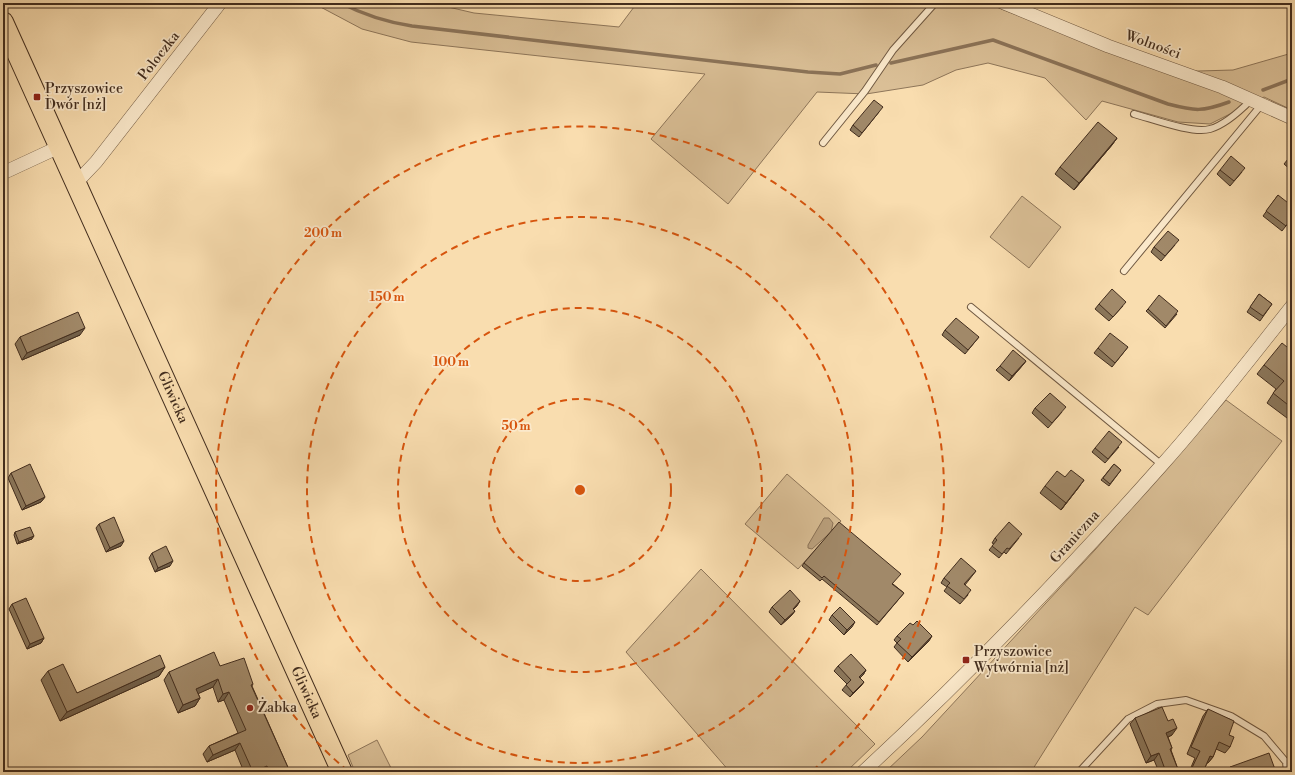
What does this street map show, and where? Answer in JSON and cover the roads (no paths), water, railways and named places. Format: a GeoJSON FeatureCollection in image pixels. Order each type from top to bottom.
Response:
{"type":"FeatureCollection","features":[{"type":"Feature","properties":{"kind":"main road","name":"Gliwicka"},"geometry":{"type":"LineString","coordinates":[[3,22],[342,772]]}},
{"type":"Feature","properties":{"kind":"street","name":"Poloczka"},"geometry":{"type":"LineString","coordinates":[[76,183],[96,162],[220,3]]}},
{"type":"Feature","properties":{"kind":"street","name":"Wolności"},"geometry":{"type":"LineString","coordinates":[[1004,3],[1108,46],[1222,87],[1292,118]]}},
{"type":"Feature","properties":{"kind":"street"},"geometry":{"type":"LineString","coordinates":[[3,173],[60,147]]}},
{"type":"Feature","properties":{"kind":"street","name":"Graniczna"},"geometry":{"type":"LineString","coordinates":[[863,772],[939,701],[1030,610],[1162,465],[1292,306]]}},
{"type":"Feature","properties":{"kind":"lane"},"geometry":{"type":"LineString","coordinates":[[822,143],[865,91],[893,50],[935,3]]}},
{"type":"Feature","properties":{"kind":"lane"},"geometry":{"type":"LineString","coordinates":[[1134,114],[1184,128],[1210,129],[1242,109],[1257,102]]}},
{"type":"Feature","properties":{"kind":"lane"},"geometry":{"type":"LineString","coordinates":[[1124,271],[1257,102]]}},
{"type":"Feature","properties":{"kind":"lane"},"geometry":{"type":"LineString","coordinates":[[971,307],[1162,465]]}},
{"type":"Feature","properties":{"kind":"lane"},"geometry":{"type":"LineString","coordinates":[[1079,772],[1128,719],[1157,704],[1186,700],[1232,716],[1264,736],[1286,762],[1287,772]]}},
{"type":"Feature","properties":{"kind":"waterway"},"geometry":{"type":"LineString","coordinates":[[341,3],[375,18],[412,26],[808,72],[840,74],[876,65]]}},
{"type":"Feature","properties":{"kind":"waterway"},"geometry":{"type":"LineString","coordinates":[[891,63],[993,40],[1168,104],[1192,109],[1205,109],[1229,102]]}},
{"type":"Feature","properties":{"kind":"waterway"},"geometry":{"type":"LineString","coordinates":[[1263,90],[1292,79]]}},
{"type":"Feature","properties":{"kind":"place","name":"Przyszowice Dwór [nż]"},"geometry":{"type":"Point","coordinates":[37,97]}},
{"type":"Feature","properties":{"kind":"place","name":"Przyszowice Wytwórnia [nż]"},"geometry":{"type":"Point","coordinates":[966,660]}},
{"type":"Feature","properties":{"kind":"place","name":"Żabka"},"geometry":{"type":"Point","coordinates":[250,708]}}]}
